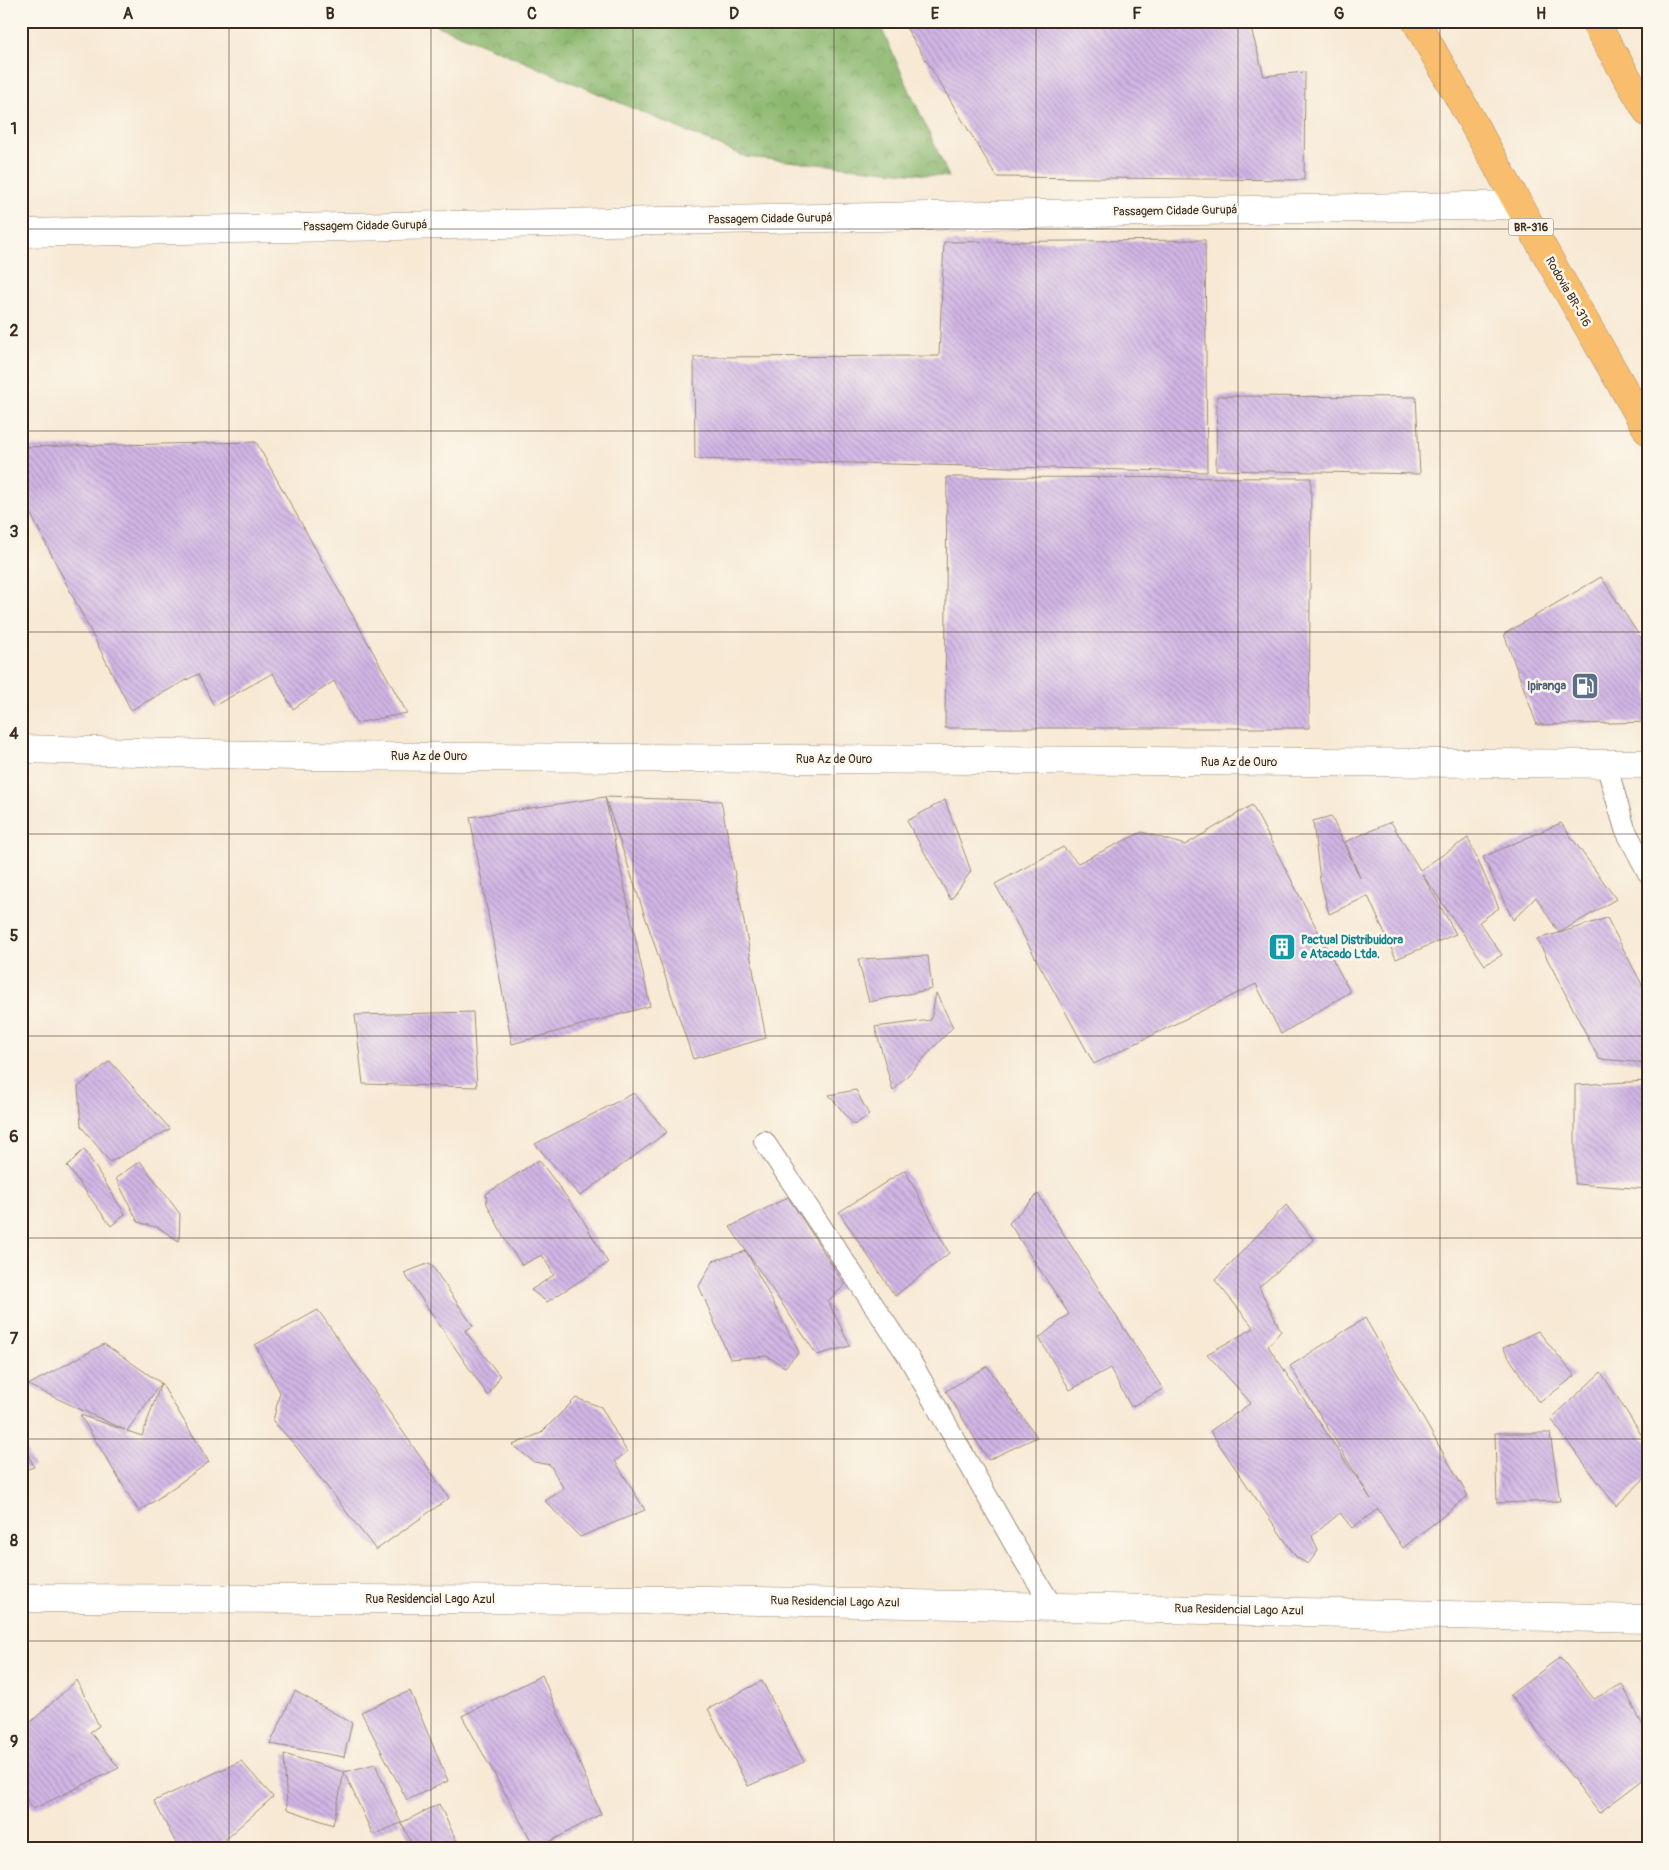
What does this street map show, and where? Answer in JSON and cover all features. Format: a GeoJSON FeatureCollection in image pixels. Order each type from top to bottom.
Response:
{"type":"FeatureCollection","features":[{"type":"Feature","properties":{"kind":"highway","name":"Rodovia BR-316"},"geometry":{"type":"LineString","coordinates":[[1416,21],[1648,431]]}},
{"type":"Feature","properties":{"kind":"highway"},"geometry":{"type":"LineString","coordinates":[[1594,21],[1648,113]]}},
{"type":"Feature","properties":{"kind":"street","name":"Passagem Cidade Gurupá"},"geometry":{"type":"LineString","coordinates":[[21,233],[1519,205]]}},
{"type":"Feature","properties":{"kind":"street","name":"Rua Az de Ouro"},"geometry":{"type":"LineString","coordinates":[[21,749],[295,756],[1648,764]]}},
{"type":"Feature","properties":{"kind":"street","name":"Rua Residencial Lago Azul"},"geometry":{"type":"LineString","coordinates":[[21,1598],[712,1600],[1648,1619]]}},
{"type":"Feature","properties":{"kind":"lane"},"geometry":{"type":"LineString","coordinates":[[1606,764],[1625,829],[1646,868]]}},
{"type":"Feature","properties":{"kind":"lane"},"geometry":{"type":"LineString","coordinates":[[764,1141],[909,1358],[1017,1549],[1053,1607]]}},
{"type":"Feature","properties":{"kind":"green space"},"geometry":{"type":"Polygon","coordinates":[[[426,21],[878,21],[949,177],[746,157],[426,21]]]}},
{"type":"Feature","properties":{"kind":"building"},"geometry":{"type":"Polygon","coordinates":[[[902,21],[1249,21],[1264,76],[1305,72],[1304,180],[997,177],[902,21]]]}},
{"type":"Feature","properties":{"kind":"building"},"geometry":{"type":"Polygon","coordinates":[[[1205,240],[1207,472],[695,459],[694,357],[939,356],[944,242],[1205,240]]]}},
{"type":"Feature","properties":{"kind":"building"},"geometry":{"type":"Polygon","coordinates":[[[1217,396],[1416,397],[1420,474],[1216,470],[1217,396]]]}},
{"type":"Feature","properties":{"kind":"building"},"geometry":{"type":"Polygon","coordinates":[[[256,442],[407,713],[356,723],[334,681],[293,709],[273,673],[214,706],[198,674],[131,710],[21,495],[21,447],[256,442]]]}},
{"type":"Feature","properties":{"kind":"building"},"geometry":{"type":"Polygon","coordinates":[[[947,477],[1311,478],[1309,728],[945,728],[947,477]]]}},
{"type":"Feature","properties":{"kind":"building","name":"Ipiranga"},"geometry":{"type":"Polygon","coordinates":[[[1601,577],[1648,649],[1648,722],[1537,725],[1504,634],[1601,577]]]}},
{"type":"Feature","properties":{"kind":"building"},"geometry":{"type":"Polygon","coordinates":[[[605,797],[650,1006],[512,1044],[470,817],[605,797]]]}},
{"type":"Feature","properties":{"kind":"building"},"geometry":{"type":"Polygon","coordinates":[[[605,797],[721,801],[766,1038],[693,1059],[605,797]]]}},
{"type":"Feature","properties":{"kind":"building"},"geometry":{"type":"Polygon","coordinates":[[[945,800],[971,871],[951,900],[907,821],[945,800]]]}},
{"type":"Feature","properties":{"kind":"building"},"geometry":{"type":"Polygon","coordinates":[[[1252,805],[1350,992],[1281,1034],[1256,984],[1094,1064],[995,884],[1063,847],[1078,863],[1142,832],[1185,845],[1252,805]]]}},
{"type":"Feature","properties":{"kind":"building"},"geometry":{"type":"Polygon","coordinates":[[[1331,816],[1360,878],[1345,842],[1391,822],[1420,870],[1468,838],[1499,908],[1479,922],[1502,955],[1485,965],[1422,874],[1456,934],[1396,959],[1368,896],[1329,914],[1320,880],[1313,821],[1331,816]]]}},
{"type":"Feature","properties":{"kind":"building"},"geometry":{"type":"Polygon","coordinates":[[[1561,823],[1616,899],[1559,933],[1536,897],[1513,920],[1483,857],[1561,823]]]}},
{"type":"Feature","properties":{"kind":"building"},"geometry":{"type":"Polygon","coordinates":[[[1607,918],[1648,996],[1648,1063],[1599,1059],[1537,939],[1607,918]]]}},
{"type":"Feature","properties":{"kind":"building"},"geometry":{"type":"Polygon","coordinates":[[[928,956],[932,989],[869,1002],[858,959],[928,956]]]}},
{"type":"Feature","properties":{"kind":"building"},"geometry":{"type":"Polygon","coordinates":[[[936,993],[953,1027],[893,1091],[875,1027],[931,1020],[936,993]]]}},
{"type":"Feature","properties":{"kind":"building"},"geometry":{"type":"Polygon","coordinates":[[[473,1012],[477,1087],[363,1084],[355,1015],[473,1012]]]}},
{"type":"Feature","properties":{"kind":"building"},"geometry":{"type":"Polygon","coordinates":[[[110,1061],[170,1129],[110,1162],[81,1126],[78,1087],[110,1061]]]}},
{"type":"Feature","properties":{"kind":"building"},"geometry":{"type":"Polygon","coordinates":[[[1648,1081],[1648,1189],[1575,1184],[1575,1085],[1648,1081]]]}},
{"type":"Feature","properties":{"kind":"building"},"geometry":{"type":"Polygon","coordinates":[[[856,1090],[869,1115],[854,1125],[829,1095],[856,1090]]]}},
{"type":"Feature","properties":{"kind":"building"},"geometry":{"type":"Polygon","coordinates":[[[634,1093],[667,1132],[580,1196],[535,1144],[634,1093]]]}},
{"type":"Feature","properties":{"kind":"building"},"geometry":{"type":"Polygon","coordinates":[[[84,1149],[125,1214],[111,1226],[67,1166],[84,1149]]]}},
{"type":"Feature","properties":{"kind":"building"},"geometry":{"type":"Polygon","coordinates":[[[539,1160],[580,1215],[608,1263],[547,1302],[531,1290],[554,1275],[542,1255],[522,1265],[508,1245],[487,1204],[486,1194],[539,1160]]]}},
{"type":"Feature","properties":{"kind":"building"},"geometry":{"type":"Polygon","coordinates":[[[140,1161],[180,1214],[179,1241],[159,1228],[138,1222],[116,1178],[140,1161]]]}},
{"type":"Feature","properties":{"kind":"building"},"geometry":{"type":"Polygon","coordinates":[[[905,1170],[949,1253],[895,1296],[839,1212],[905,1170]]]}},
{"type":"Feature","properties":{"kind":"building"},"geometry":{"type":"Polygon","coordinates":[[[1038,1194],[1163,1389],[1131,1407],[1110,1368],[1070,1390],[1039,1338],[1069,1314],[1009,1223],[1038,1194]]]}},
{"type":"Feature","properties":{"kind":"building"},"geometry":{"type":"Polygon","coordinates":[[[788,1197],[845,1285],[828,1301],[850,1346],[817,1355],[730,1227],[788,1197]]]}},
{"type":"Feature","properties":{"kind":"building"},"geometry":{"type":"Polygon","coordinates":[[[1286,1205],[1314,1240],[1259,1287],[1281,1331],[1268,1346],[1371,1499],[1290,1366],[1365,1318],[1468,1496],[1403,1548],[1378,1509],[1352,1528],[1340,1513],[1312,1536],[1318,1551],[1308,1564],[1296,1557],[1210,1431],[1251,1403],[1207,1354],[1254,1328],[1215,1280],[1286,1205]]]}},
{"type":"Feature","properties":{"kind":"building"},"geometry":{"type":"Polygon","coordinates":[[[746,1251],[799,1352],[785,1367],[767,1356],[730,1359],[699,1286],[713,1261],[746,1251]]]}},
{"type":"Feature","properties":{"kind":"building"},"geometry":{"type":"Polygon","coordinates":[[[430,1263],[473,1326],[465,1331],[500,1376],[488,1396],[404,1273],[430,1263]]]}},
{"type":"Feature","properties":{"kind":"building"},"geometry":{"type":"Polygon","coordinates":[[[318,1310],[449,1498],[376,1550],[294,1444],[273,1421],[280,1392],[255,1345],[318,1310]]]}},
{"type":"Feature","properties":{"kind":"building"},"geometry":{"type":"Polygon","coordinates":[[[1538,1331],[1575,1376],[1539,1403],[1503,1348],[1538,1331]]]}},
{"type":"Feature","properties":{"kind":"building"},"geometry":{"type":"Polygon","coordinates":[[[104,1344],[161,1383],[209,1462],[139,1512],[80,1415],[125,1430],[28,1385],[104,1344]],[[161,1383],[127,1431],[142,1436],[161,1383]]]}},
{"type":"Feature","properties":{"kind":"building"},"geometry":{"type":"Polygon","coordinates":[[[987,1366],[1037,1437],[988,1460],[946,1391],[987,1366]]]}},
{"type":"Feature","properties":{"kind":"building"},"geometry":{"type":"Polygon","coordinates":[[[1601,1372],[1648,1445],[1648,1475],[1616,1506],[1551,1419],[1601,1372]]]}},
{"type":"Feature","properties":{"kind":"building"},"geometry":{"type":"Polygon","coordinates":[[[576,1398],[601,1407],[627,1452],[615,1461],[645,1510],[580,1537],[545,1501],[564,1489],[550,1465],[534,1462],[513,1445],[541,1433],[576,1398]]]}},
{"type":"Feature","properties":{"kind":"building"},"geometry":{"type":"Polygon","coordinates":[[[1495,1433],[1550,1433],[1560,1501],[1497,1503],[1495,1433]]]}},
{"type":"Feature","properties":{"kind":"building"},"geometry":{"type":"Polygon","coordinates":[[[21,1439],[34,1467],[21,1471],[21,1439]]]}},
{"type":"Feature","properties":{"kind":"building"},"geometry":{"type":"Polygon","coordinates":[[[1560,1657],[1594,1699],[1622,1684],[1648,1736],[1648,1776],[1599,1813],[1510,1695],[1560,1657]]]}},
{"type":"Feature","properties":{"kind":"building"},"geometry":{"type":"Polygon","coordinates":[[[542,1675],[601,1814],[536,1849],[462,1716],[542,1675]]]}},
{"type":"Feature","properties":{"kind":"building"},"geometry":{"type":"Polygon","coordinates":[[[77,1680],[99,1726],[90,1732],[119,1768],[33,1809],[21,1791],[21,1731],[77,1680]]]}},
{"type":"Feature","properties":{"kind":"building"},"geometry":{"type":"Polygon","coordinates":[[[762,1681],[804,1762],[748,1786],[708,1709],[762,1681]]]}},
{"type":"Feature","properties":{"kind":"building"},"geometry":{"type":"Polygon","coordinates":[[[295,1691],[352,1723],[344,1757],[270,1744],[295,1691]]]}},
{"type":"Feature","properties":{"kind":"building"},"geometry":{"type":"Polygon","coordinates":[[[410,1691],[448,1781],[407,1800],[361,1712],[410,1691]]]}},
{"type":"Feature","properties":{"kind":"building"},"geometry":{"type":"Polygon","coordinates":[[[284,1754],[344,1772],[333,1825],[287,1809],[284,1754]]]}},
{"type":"Feature","properties":{"kind":"building"},"geometry":{"type":"Polygon","coordinates":[[[241,1761],[273,1797],[214,1849],[179,1849],[154,1801],[241,1761]]]}},
{"type":"Feature","properties":{"kind":"building"},"geometry":{"type":"Polygon","coordinates":[[[375,1764],[401,1823],[373,1835],[344,1772],[375,1764]]]}},
{"type":"Feature","properties":{"kind":"building"},"geometry":{"type":"Polygon","coordinates":[[[439,1804],[460,1848],[415,1849],[401,1823],[439,1804]]]}},
{"type":"Feature","properties":{"kind":"place","name":"Ipiranga"},"geometry":{"type":"Point","coordinates":[1585,686]}},
{"type":"Feature","properties":{"kind":"place","name":"Pactual Distribuidora e Atacado Ltda."},"geometry":{"type":"Point","coordinates":[1282,947]}}]}
